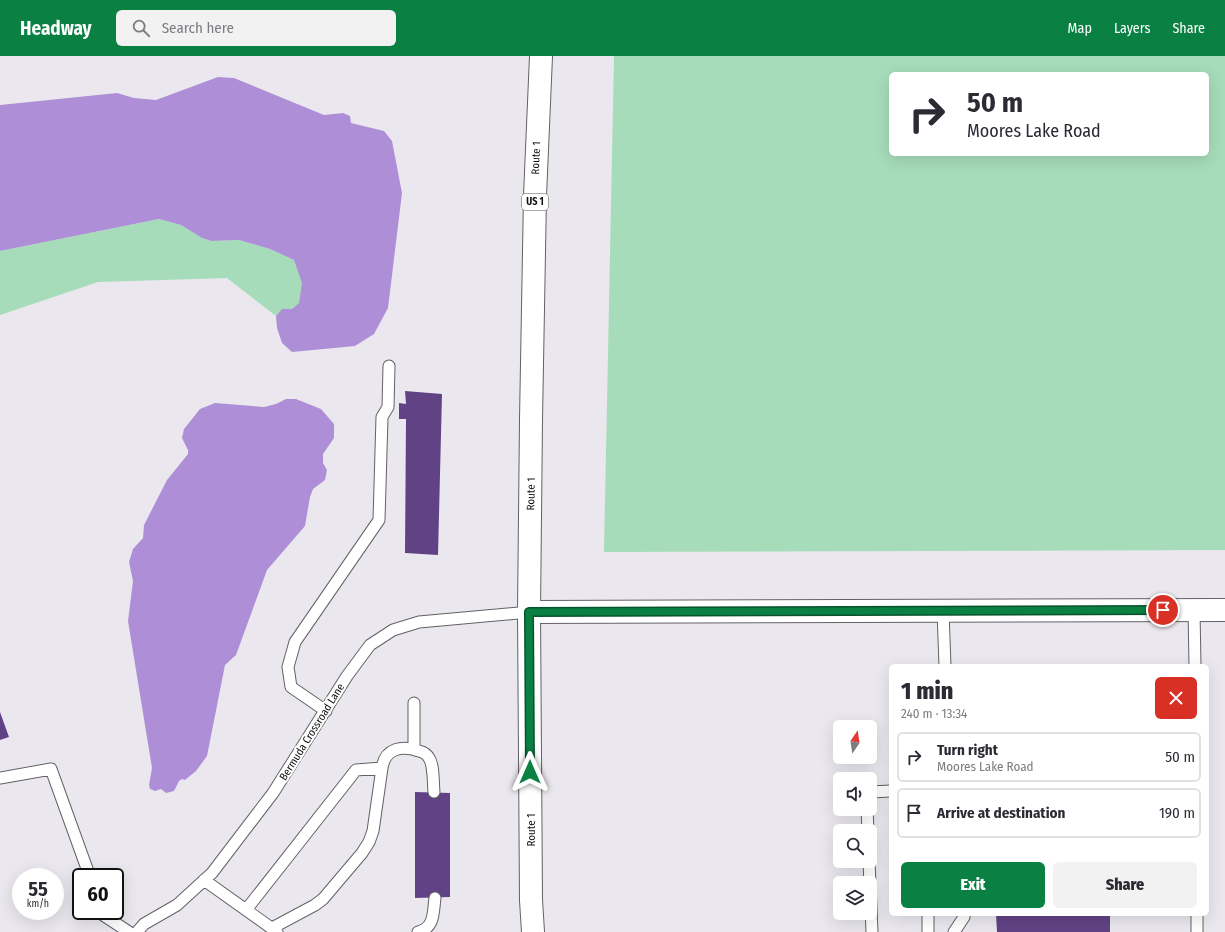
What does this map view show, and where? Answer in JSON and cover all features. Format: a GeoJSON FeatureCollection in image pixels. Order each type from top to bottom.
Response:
{"type":"FeatureCollection","features":[{"type":"Feature","properties":{"kind":"main road","name":"Route 1"},"geometry":{"type":"LineString","coordinates":[[533,932],[531,892],[529,612],[533,280],[540,56]]}},
{"type":"Feature","properties":{"kind":"main road"},"geometry":{"type":"LineString","coordinates":[[529,612],[1225,610]]}},
{"type":"Feature","properties":{"kind":"lane"},"geometry":{"type":"LineString","coordinates":[[326,711],[291,687],[288,667],[295,642],[380,520],[382,417],[388,407],[389,366]]}},
{"type":"Feature","properties":{"kind":"lane"},"geometry":{"type":"LineString","coordinates":[[1194,610],[1194,664]]}},
{"type":"Feature","properties":{"kind":"lane"},"geometry":{"type":"LineString","coordinates":[[943,611],[945,664]]}},
{"type":"Feature","properties":{"kind":"lane","name":"Bermuda Crossroad Lane"},"geometry":{"type":"LineString","coordinates":[[137,932],[144,924],[177,905],[212,873],[273,793],[347,676],[370,645],[393,630],[419,622],[529,612]]}},
{"type":"Feature","properties":{"kind":"lane"},"geometry":{"type":"LineString","coordinates":[[414,703],[414,749]]}},
{"type":"Feature","properties":{"kind":"lane"},"geometry":{"type":"LineString","coordinates":[[204,880],[275,930],[323,899],[362,853],[369,842],[382,768],[387,754],[395,749],[403,748],[414,749],[424,753],[429,758],[433,775],[434,792]]}},
{"type":"Feature","properties":{"kind":"lane"},"geometry":{"type":"LineString","coordinates":[[246,910],[356,770],[382,768]]}},
{"type":"Feature","properties":{"kind":"lane"},"geometry":{"type":"LineString","coordinates":[[0,778],[51,769],[87,868]]}},
{"type":"Feature","properties":{"kind":"lane"},"geometry":{"type":"LineString","coordinates":[[877,792],[889,791]]}},
{"type":"Feature","properties":{"kind":"lane"},"geometry":{"type":"LineString","coordinates":[[869,868],[872,932]]}},
{"type":"Feature","properties":{"kind":"lane"},"geometry":{"type":"LineString","coordinates":[[418,932],[424,930],[432,921],[435,898]]}},
{"type":"Feature","properties":{"kind":"lane"},"geometry":{"type":"LineString","coordinates":[[928,916],[928,932]]}},
{"type":"Feature","properties":{"kind":"lane"},"geometry":{"type":"LineString","coordinates":[[954,932],[964,916]]}},
{"type":"Feature","properties":{"kind":"lane"},"geometry":{"type":"LineString","coordinates":[[1197,932],[1198,916]]}},
{"type":"Feature","properties":{"kind":"lane"},"geometry":{"type":"LineString","coordinates":[[111,920],[129,932]]}},
{"type":"Feature","properties":{"kind":"green space"},"geometry":{"type":"Polygon","coordinates":[[[614,56],[1225,56],[1225,550],[604,552],[614,56]]]}},
{"type":"Feature","properties":{"kind":"green space"},"geometry":{"type":"Polygon","coordinates":[[[159,219],[181,225],[202,238],[211,241],[239,240],[270,249],[294,260],[303,283],[299,303],[292,309],[282,310],[276,316],[227,278],[98,282],[0,315],[0,251],[159,219]]]}},
{"type":"Feature","properties":{"kind":"shaded area"},"geometry":{"type":"Polygon","coordinates":[[[218,77],[234,78],[324,115],[343,113],[350,116],[351,123],[384,131],[392,141],[402,193],[388,308],[374,334],[355,346],[292,352],[282,343],[277,328],[276,316],[282,309],[292,309],[299,303],[302,283],[294,260],[270,249],[239,240],[211,241],[202,238],[181,225],[159,219],[0,251],[0,105],[117,93],[134,98],[156,100],[218,77]]]}},
{"type":"Feature","properties":{"kind":"shaded area"},"geometry":{"type":"Polygon","coordinates":[[[286,399],[296,399],[321,409],[334,424],[334,438],[323,454],[323,463],[327,470],[325,480],[313,489],[310,497],[305,526],[267,570],[236,655],[225,665],[207,756],[196,771],[185,780],[182,779],[179,781],[174,791],[166,793],[161,789],[155,791],[150,789],[149,785],[152,768],[128,621],[133,581],[129,562],[133,549],[143,538],[144,525],[167,480],[188,454],[188,450],[182,438],[184,429],[200,409],[215,403],[264,407],[276,404],[286,399]]]}},
{"type":"Feature","properties":{"kind":"building"},"geometry":{"type":"Polygon","coordinates":[[[405,391],[442,394],[438,555],[405,553],[406,419],[399,419],[399,403],[406,404],[405,391]]]}},
{"type":"Feature","properties":{"kind":"building"},"geometry":{"type":"Polygon","coordinates":[[[0,712],[9,737],[0,740],[0,712]]]}},
{"type":"Feature","properties":{"kind":"building"},"geometry":{"type":"Polygon","coordinates":[[[415,792],[450,793],[450,897],[415,898],[415,792]]]}},
{"type":"Feature","properties":{"kind":"building"},"geometry":{"type":"Polygon","coordinates":[[[996,916],[1110,916],[1110,932],[997,932],[996,916]]]}},
{"type":"Feature","properties":{"kind":"route"},"geometry":{"type":"LineString","coordinates":[[530,772],[529,612],[1163,610]]}}]}
